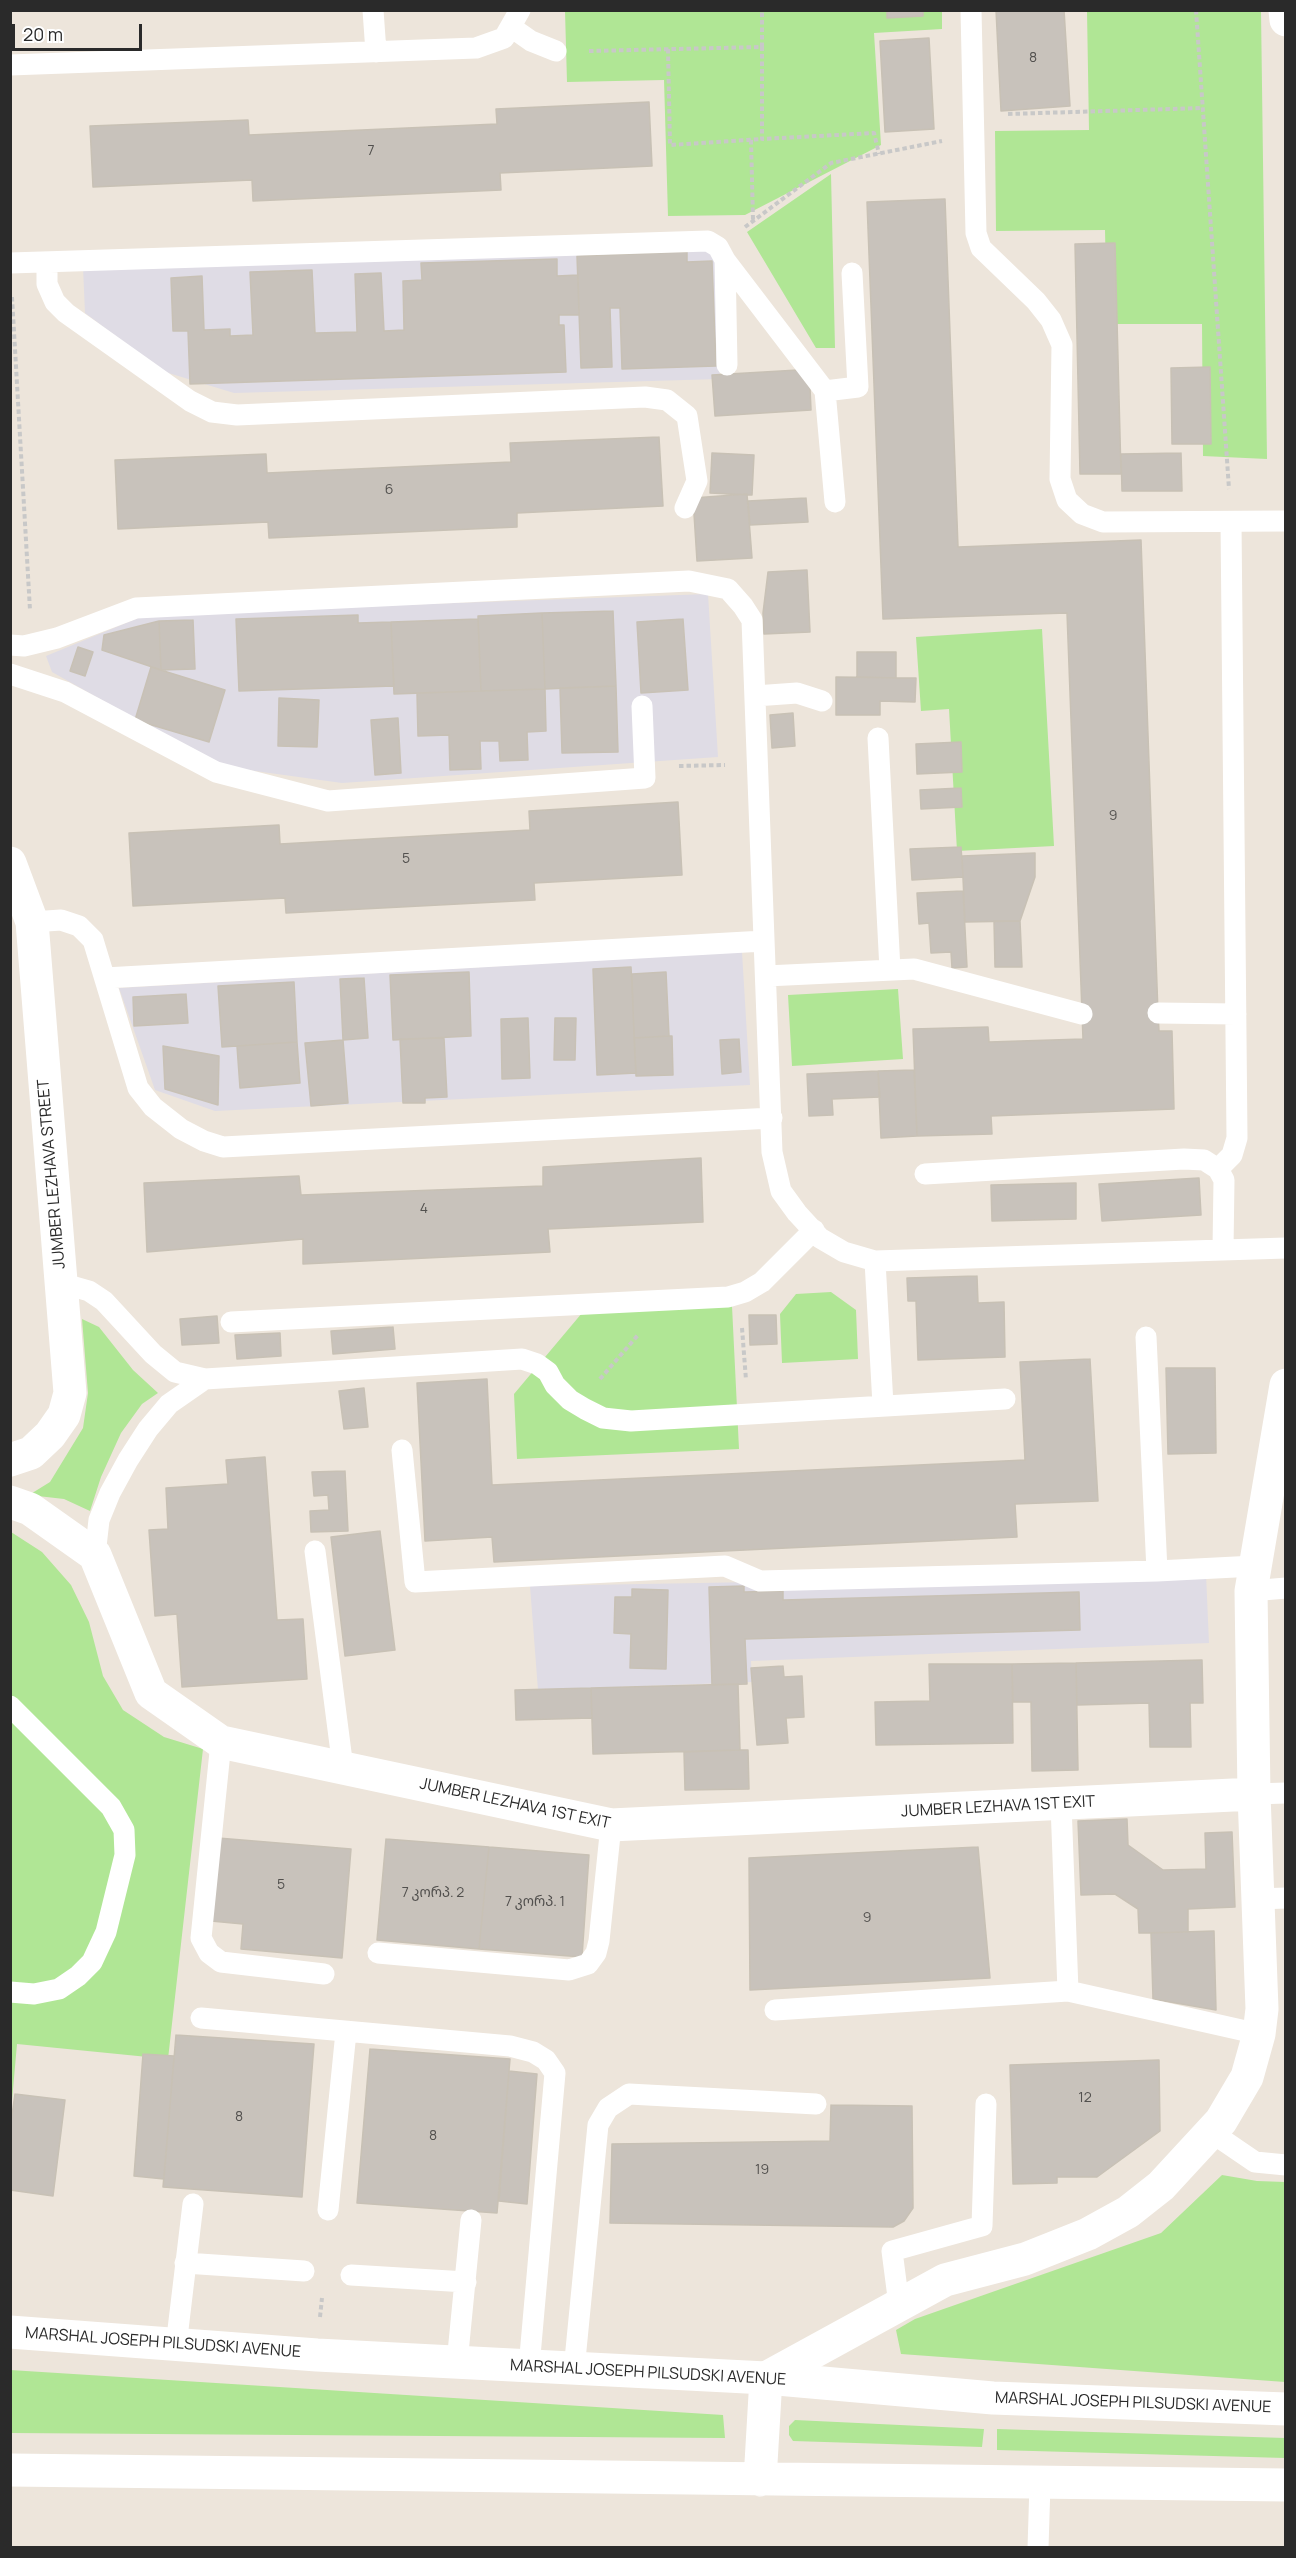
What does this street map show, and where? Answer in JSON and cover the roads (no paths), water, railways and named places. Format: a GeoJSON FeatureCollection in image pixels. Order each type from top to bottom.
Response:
{"type":"FeatureCollection","features":[{"type":"Feature","properties":{"kind":"street"},"geometry":{"type":"LineString","coordinates":[[1285,10],[1286,20]]}},
{"type":"Feature","properties":{"kind":"street","name":"JUMBER LEZHAVA STREET"},"geometry":{"type":"LineString","coordinates":[[10,863],[32,922],[70,1393],[64,1415],[50,1434],[32,1453],[10,1460]]}},
{"type":"Feature","properties":{"kind":"street"},"geometry":{"type":"LineString","coordinates":[[760,2480],[766,2378],[945,2280],[1025,2259],[1088,2234],[1128,2212],[1161,2186],[1221,2121],[1247,2077],[1259,2034],[1272,1898],[1270,1793],[1253,1579],[1286,1385]]}},
{"type":"Feature","properties":{"kind":"street"},"geometry":{"type":"LineString","coordinates":[[10,1502],[30,1509],[95,1555]]}},
{"type":"Feature","properties":{"kind":"street","name":"JUMBER LEZHAVA 1ST EXIT"},"geometry":{"type":"LineString","coordinates":[[95,1555],[151,1693],[221,1742],[611,1825],[1270,1793]]}},
{"type":"Feature","properties":{"kind":"street","name":"MARSHAL JOSEPH PILSUDSKI AVENUE"},"geometry":{"type":"LineString","coordinates":[[10,2332],[176,2346],[574,2370],[766,2378],[993,2398],[1286,2409]]}},
{"type":"Feature","properties":{"kind":"street"},"geometry":{"type":"LineString","coordinates":[[10,2470],[1040,2484],[1286,2485]]}},
{"type":"Feature","properties":{"kind":"lane"},"geometry":{"type":"LineString","coordinates":[[373,10],[376,52]]}},
{"type":"Feature","properties":{"kind":"lane"},"geometry":{"type":"LineString","coordinates":[[971,10],[976,233],[981,248],[1036,301],[1051,320],[1062,345],[1060,479],[1067,500],[1082,514],[1103,522],[1286,521]]}},
{"type":"Feature","properties":{"kind":"lane"},"geometry":{"type":"LineString","coordinates":[[10,65],[476,48],[504,38],[516,19],[531,41],[556,51]]}},
{"type":"Feature","properties":{"kind":"lane"},"geometry":{"type":"LineString","coordinates":[[10,263],[708,241],[722,253],[825,391],[835,502]]}},
{"type":"Feature","properties":{"kind":"lane"},"geometry":{"type":"LineString","coordinates":[[722,253],[727,366]]}},
{"type":"Feature","properties":{"kind":"lane"},"geometry":{"type":"LineString","coordinates":[[47,262],[47,284],[56,302],[66,313],[190,401],[212,412],[237,414],[645,397],[667,400],[687,416],[698,481],[685,508]]}},
{"type":"Feature","properties":{"kind":"lane"},"geometry":{"type":"LineString","coordinates":[[825,391],[858,387],[852,273]]}},
{"type":"Feature","properties":{"kind":"lane"},"geometry":{"type":"LineString","coordinates":[[1218,1169],[1232,1155],[1237,1138],[1231,522]]}},
{"type":"Feature","properties":{"kind":"lane"},"geometry":{"type":"LineString","coordinates":[[10,645],[32,644],[57,638],[136,608],[688,581],[728,589],[752,620],[772,1152],[781,1191],[797,1213],[820,1238],[844,1252],[875,1261],[1286,1248]]}},
{"type":"Feature","properties":{"kind":"lane"},"geometry":{"type":"LineString","coordinates":[[10,674],[65,692],[216,772],[328,801],[645,778],[642,706]]}},
{"type":"Feature","properties":{"kind":"lane"},"geometry":{"type":"LineString","coordinates":[[755,696],[797,693],[822,701]]}},
{"type":"Feature","properties":{"kind":"lane"},"geometry":{"type":"LineString","coordinates":[[878,738],[890,970]]}},
{"type":"Feature","properties":{"kind":"lane"},"geometry":{"type":"LineString","coordinates":[[32,922],[61,920],[79,926],[93,940],[138,1088],[153,1107],[181,1129],[204,1141],[224,1147],[772,1118]]}},
{"type":"Feature","properties":{"kind":"lane"},"geometry":{"type":"LineString","coordinates":[[105,978],[764,941]]}},
{"type":"Feature","properties":{"kind":"lane"},"geometry":{"type":"LineString","coordinates":[[766,975],[914,969],[1082,1014]]}},
{"type":"Feature","properties":{"kind":"lane"},"geometry":{"type":"LineString","coordinates":[[1158,1013],[1236,1014]]}},
{"type":"Feature","properties":{"kind":"lane"},"geometry":{"type":"LineString","coordinates":[[925,1174],[1184,1159],[1204,1160],[1218,1169],[1224,1180],[1223,1249]]}},
{"type":"Feature","properties":{"kind":"lane"},"geometry":{"type":"LineString","coordinates":[[231,1322],[728,1297],[740,1294],[762,1282],[814,1230]]}},
{"type":"Feature","properties":{"kind":"lane"},"geometry":{"type":"LineString","coordinates":[[875,1261],[883,1405]]}},
{"type":"Feature","properties":{"kind":"lane"},"geometry":{"type":"LineString","coordinates":[[61,1283],[89,1291],[104,1301],[153,1354],[175,1372],[205,1379],[522,1359],[537,1364],[548,1372],[555,1385],[578,1405],[603,1418],[631,1421],[1005,1399]]}},
{"type":"Feature","properties":{"kind":"lane"},"geometry":{"type":"LineString","coordinates":[[1146,1337],[1157,1571]]}},
{"type":"Feature","properties":{"kind":"lane"},"geometry":{"type":"LineString","coordinates":[[95,1555],[99,1520],[110,1493],[138,1445],[169,1404],[205,1379]]}},
{"type":"Feature","properties":{"kind":"lane"},"geometry":{"type":"LineString","coordinates":[[402,1450],[416,1581],[725,1566],[760,1581],[1157,1571],[1253,1579],[1286,1588]]}},
{"type":"Feature","properties":{"kind":"lane"},"geometry":{"type":"LineString","coordinates":[[315,1551],[343,1768]]}},
{"type":"Feature","properties":{"kind":"lane"},"geometry":{"type":"LineString","coordinates":[[10,1706],[111,1807],[124,1830],[125,1855],[106,1932],[92,1962],[78,1976],[59,1989],[34,1994],[10,1992]]}},
{"type":"Feature","properties":{"kind":"lane"},"geometry":{"type":"LineString","coordinates":[[221,1742],[201,1938],[209,1953],[221,1962],[324,1974]]}},
{"type":"Feature","properties":{"kind":"lane"},"geometry":{"type":"LineString","coordinates":[[1061,1804],[1068,1991]]}},
{"type":"Feature","properties":{"kind":"lane"},"geometry":{"type":"LineString","coordinates":[[378,1953],[569,1970],[588,1964],[596,1953],[599,1941],[611,1825]]}},
{"type":"Feature","properties":{"kind":"lane"},"geometry":{"type":"LineString","coordinates":[[775,2010],[1068,1991],[1259,2034]]}},
{"type":"Feature","properties":{"kind":"lane"},"geometry":{"type":"LineString","coordinates":[[201,2018],[510,2046],[532,2052],[546,2060],[555,2073],[529,2367]]}},
{"type":"Feature","properties":{"kind":"lane"},"geometry":{"type":"LineString","coordinates":[[328,2210],[346,2032]]}},
{"type":"Feature","properties":{"kind":"lane"},"geometry":{"type":"LineString","coordinates":[[574,2370],[598,2125],[608,2108],[629,2094],[816,2104]]}},
{"type":"Feature","properties":{"kind":"lane"},"geometry":{"type":"LineString","coordinates":[[899,2306],[892,2251],[982,2226],[986,2104]]}},
{"type":"Feature","properties":{"kind":"lane"},"geometry":{"type":"LineString","coordinates":[[1211,2132],[1255,2162],[1286,2165]]}},
{"type":"Feature","properties":{"kind":"lane"},"geometry":{"type":"LineString","coordinates":[[176,2346],[193,2204]]}},
{"type":"Feature","properties":{"kind":"lane"},"geometry":{"type":"LineString","coordinates":[[457,2363],[471,2220]]}},
{"type":"Feature","properties":{"kind":"lane"},"geometry":{"type":"LineString","coordinates":[[185,2263],[304,2271]]}},
{"type":"Feature","properties":{"kind":"lane"},"geometry":{"type":"LineString","coordinates":[[351,2275],[466,2282]]}},
{"type":"Feature","properties":{"kind":"lane"},"geometry":{"type":"LineString","coordinates":[[1038,2547],[1040,2484]]}}]}
